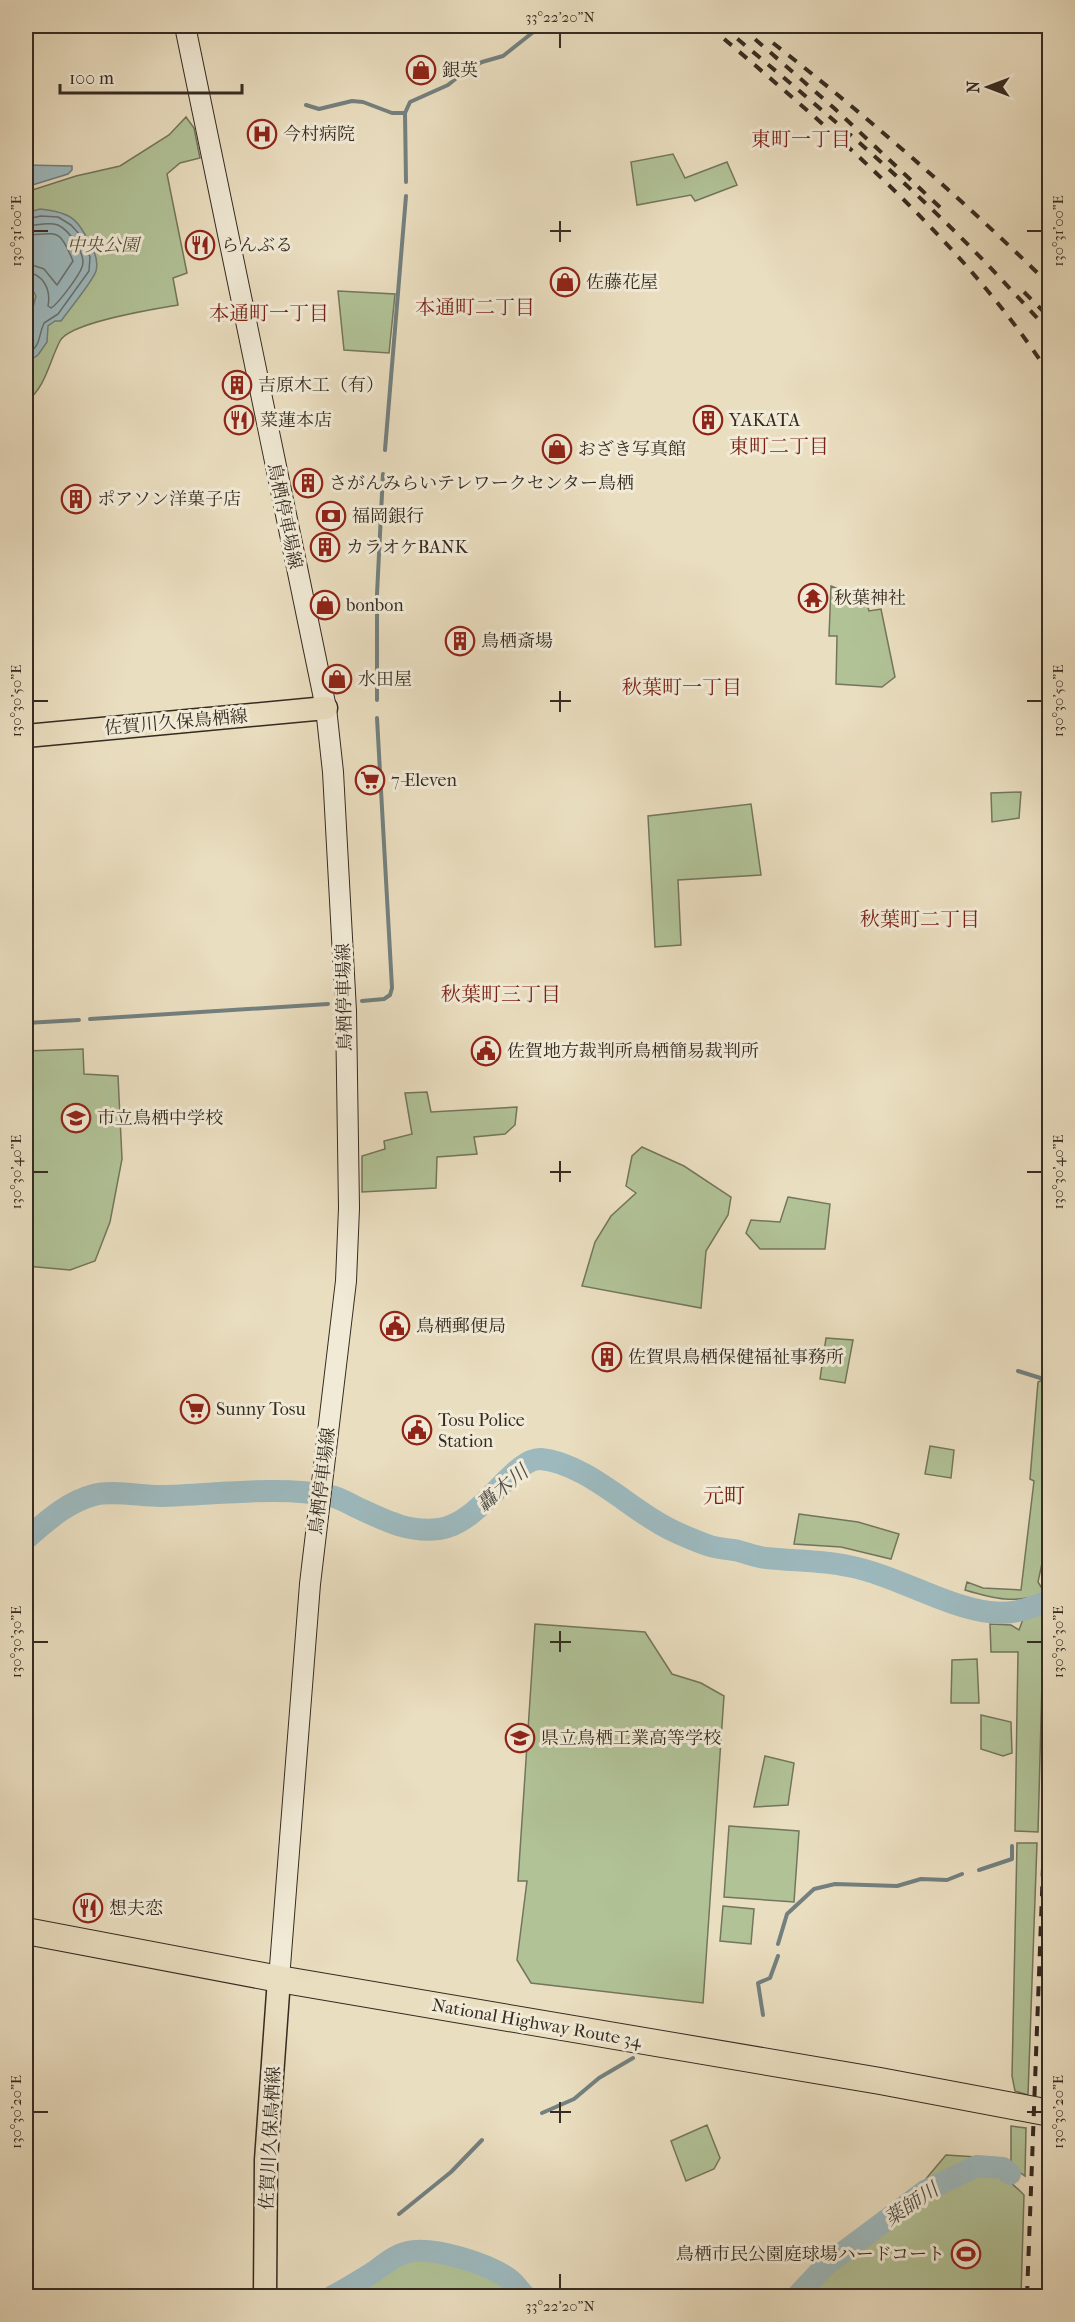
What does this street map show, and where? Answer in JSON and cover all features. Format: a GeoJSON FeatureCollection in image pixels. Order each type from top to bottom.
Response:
{"type":"FeatureCollection","features":[{"type":"Feature","properties":{"kind":"highway","name":"National Highway Route 34"},"geometry":{"type":"LineString","coordinates":[[26,1931],[279,1979],[880,2081],[1050,2113]]}},
{"type":"Feature","properties":{"kind":"main road","name":"鳥栖停車場線"},"geometry":{"type":"LineString","coordinates":[[185,26],[326,708],[333,772],[346,1011],[349,1208],[346,1281],[310,1584],[279,1979]]}},
{"type":"Feature","properties":{"kind":"main road","name":"佐賀川久保鳥栖線"},"geometry":{"type":"LineString","coordinates":[[26,736],[326,708]]}},
{"type":"Feature","properties":{"kind":"main road","name":"佐賀川久保鳥栖線"},"geometry":{"type":"LineString","coordinates":[[265,2296],[266,2160],[279,1979]]}},
{"type":"Feature","properties":{"kind":"green space","name":"中央公園"},"geometry":{"type":"Polygon","coordinates":[[[186,117],[194,128],[200,158],[180,163],[167,174],[187,273],[173,278],[178,305],[114,317],[67,334],[60,341],[38,389],[26,402],[26,192],[76,176],[120,166],[169,135],[186,117]]]}},
{"type":"Feature","properties":{"kind":"green space"},"geometry":{"type":"Polygon","coordinates":[[[673,154],[685,178],[727,162],[737,185],[695,201],[691,195],[637,205],[631,162],[673,154]]]}},
{"type":"Feature","properties":{"kind":"green space"},"geometry":{"type":"Polygon","coordinates":[[[338,291],[395,294],[389,353],[344,350],[338,291]]]}},
{"type":"Feature","properties":{"kind":"green space"},"geometry":{"type":"Polygon","coordinates":[[[831,586],[866,600],[869,611],[881,609],[895,677],[882,687],[836,684],[837,636],[829,636],[831,586]]]}},
{"type":"Feature","properties":{"kind":"green space"},"geometry":{"type":"Polygon","coordinates":[[[1021,792],[1019,818],[992,822],[991,793],[1021,792]]]}},
{"type":"Feature","properties":{"kind":"green space"},"geometry":{"type":"Polygon","coordinates":[[[751,804],[761,875],[678,880],[681,945],[655,947],[648,816],[751,804]]]}},
{"type":"Feature","properties":{"kind":"green space","name":"市立鳥栖中学校"},"geometry":{"type":"Polygon","coordinates":[[[83,1049],[84,1074],[118,1076],[122,1159],[110,1222],[95,1261],[70,1270],[26,1266],[26,1051],[83,1049]]]}},
{"type":"Feature","properties":{"kind":"green space"},"geometry":{"type":"Polygon","coordinates":[[[427,1092],[431,1112],[517,1107],[515,1125],[505,1134],[474,1137],[477,1154],[437,1157],[436,1188],[362,1192],[362,1156],[385,1149],[384,1141],[412,1134],[405,1093],[427,1092]]]}},
{"type":"Feature","properties":{"kind":"green space"},"geometry":{"type":"Polygon","coordinates":[[[642,1147],[684,1166],[731,1197],[728,1215],[706,1251],[701,1308],[582,1286],[595,1242],[611,1216],[636,1193],[626,1186],[632,1156],[642,1147]]]}},
{"type":"Feature","properties":{"kind":"green space"},"geometry":{"type":"Polygon","coordinates":[[[788,1197],[830,1204],[825,1249],[760,1249],[746,1233],[751,1220],[780,1222],[788,1197]]]}},
{"type":"Feature","properties":{"kind":"green space"},"geometry":{"type":"Polygon","coordinates":[[[826,1338],[853,1340],[845,1383],[820,1379],[826,1338]]]}},
{"type":"Feature","properties":{"kind":"green space"},"geometry":{"type":"Polygon","coordinates":[[[1049,1370],[1049,1530],[1038,1582],[1045,1593],[1024,1598],[1005,1599],[965,1590],[967,1582],[983,1588],[1021,1590],[1034,1481],[1030,1479],[1038,1382],[1047,1378],[1049,1370]]]}},
{"type":"Feature","properties":{"kind":"green space"},"geometry":{"type":"Polygon","coordinates":[[[930,1446],[954,1450],[951,1478],[925,1474],[930,1446]]]}},
{"type":"Feature","properties":{"kind":"green space"},"geometry":{"type":"Polygon","coordinates":[[[799,1514],[858,1522],[899,1534],[891,1559],[841,1547],[794,1544],[799,1514]]]}},
{"type":"Feature","properties":{"kind":"green space"},"geometry":{"type":"Polygon","coordinates":[[[1044,1608],[1038,1832],[1015,1831],[1018,1652],[991,1652],[990,1624],[1011,1625],[1019,1630],[1025,1614],[1044,1608]]]}},
{"type":"Feature","properties":{"kind":"green space"},"geometry":{"type":"Polygon","coordinates":[[[535,1624],[645,1632],[672,1674],[701,1683],[724,1696],[703,2003],[531,1983],[517,1960],[527,1881],[518,1881],[535,1624]]]}},
{"type":"Feature","properties":{"kind":"green space"},"geometry":{"type":"Polygon","coordinates":[[[977,1659],[979,1703],[951,1703],[952,1660],[977,1659]]]}},
{"type":"Feature","properties":{"kind":"green space"},"geometry":{"type":"Polygon","coordinates":[[[981,1715],[1011,1722],[1012,1753],[1003,1756],[981,1749],[981,1715]]]}},
{"type":"Feature","properties":{"kind":"green space"},"geometry":{"type":"Polygon","coordinates":[[[765,1756],[794,1763],[788,1805],[754,1807],[765,1756]]]}},
{"type":"Feature","properties":{"kind":"green space"},"geometry":{"type":"Polygon","coordinates":[[[729,1826],[799,1831],[794,1902],[724,1897],[729,1826]]]}},
{"type":"Feature","properties":{"kind":"green space"},"geometry":{"type":"Polygon","coordinates":[[[1017,1843],[1037,1843],[1028,2095],[1015,2091],[1012,2076],[1017,1843]]]}},
{"type":"Feature","properties":{"kind":"green space"},"geometry":{"type":"Polygon","coordinates":[[[723,1906],[754,1909],[751,1944],[720,1941],[723,1906]]]}},
{"type":"Feature","properties":{"kind":"green space"},"geometry":{"type":"Polygon","coordinates":[[[707,2125],[720,2158],[714,2169],[686,2181],[671,2141],[707,2125]]]}},
{"type":"Feature","properties":{"kind":"green space"},"geometry":{"type":"Polygon","coordinates":[[[1011,2126],[1026,2128],[1025,2176],[1011,2166],[1011,2126]]]}},
{"type":"Feature","properties":{"kind":"green space"},"geometry":{"type":"Polygon","coordinates":[[[946,2155],[978,2157],[919,2187],[946,2155]]]}},
{"type":"Feature","properties":{"kind":"green space"},"geometry":{"type":"Polygon","coordinates":[[[977,2172],[992,2173],[1003,2178],[1024,2195],[1021,2296],[803,2296],[834,2266],[918,2202],[977,2172]]]}},
{"type":"Feature","properties":{"kind":"green space"},"geometry":{"type":"Polygon","coordinates":[[[1045,2209],[1050,2211],[1049,2296],[1042,2296],[1045,2209]]]}},
{"type":"Feature","properties":{"kind":"green space"},"geometry":{"type":"Polygon","coordinates":[[[430,2253],[448,2256],[501,2281],[515,2296],[341,2296],[395,2265],[430,2253]]]}},
{"type":"Feature","properties":{"kind":"water"},"geometry":{"type":"Polygon","coordinates":[[[26,165],[72,166],[72,170],[68,174],[26,187],[26,165]]]}},
{"type":"Feature","properties":{"kind":"water"},"geometry":{"type":"Polygon","coordinates":[[[40,209],[60,212],[78,224],[95,253],[97,268],[90,282],[61,321],[55,321],[48,326],[47,342],[38,355],[26,363],[26,311],[33,307],[36,296],[31,287],[26,285],[26,213],[40,209]]]}},
{"type":"Feature","properties":{"kind":"waterway"},"geometry":{"type":"LineString","coordinates":[[406,182],[405,113],[410,102],[448,85],[465,71],[482,62],[503,56],[541,26]]}},
{"type":"Feature","properties":{"kind":"waterway"},"geometry":{"type":"LineString","coordinates":[[306,105],[319,109],[352,101],[363,102],[392,113],[405,113]]}},
{"type":"Feature","properties":{"kind":"waterway"},"geometry":{"type":"LineString","coordinates":[[385,450],[406,196]]}},
{"type":"Feature","properties":{"kind":"waterway"},"geometry":{"type":"LineString","coordinates":[[377,700],[377,594],[383,474]]}},
{"type":"Feature","properties":{"kind":"waterway"},"geometry":{"type":"LineString","coordinates":[[362,1001],[384,999],[390,995],[392,988],[377,718]]}},
{"type":"Feature","properties":{"kind":"waterway"},"geometry":{"type":"LineString","coordinates":[[90,1019],[328,1004]]}},
{"type":"Feature","properties":{"kind":"waterway"},"geometry":{"type":"LineString","coordinates":[[26,1023],[79,1020]]}},
{"type":"Feature","properties":{"kind":"waterway"},"geometry":{"type":"LineString","coordinates":[[1018,1371],[1050,1381]]}},
{"type":"Feature","properties":{"kind":"waterway","name":"轟木川"},"geometry":{"type":"LineString","coordinates":[[26,1539],[75,1502],[94,1495],[109,1493],[160,1496],[268,1491],[311,1493],[338,1498],[406,1527],[439,1529],[469,1516],[519,1468],[530,1461],[541,1459],[556,1462],[587,1475],[663,1525],[710,1546],[762,1557],[828,1563],[866,1570],[954,1604],[989,1612],[1017,1611],[1043,1603]]}},
{"type":"Feature","properties":{"kind":"waterway"},"geometry":{"type":"LineString","coordinates":[[979,1870],[1012,1859],[1012,1846]]}},
{"type":"Feature","properties":{"kind":"waterway"},"geometry":{"type":"LineString","coordinates":[[778,1944],[787,1914],[814,1889],[835,1884],[897,1886],[921,1879],[947,1880],[962,1874]]}},
{"type":"Feature","properties":{"kind":"waterway"},"geometry":{"type":"LineString","coordinates":[[763,2015],[758,1983],[770,1978],[778,1956]]}},
{"type":"Feature","properties":{"kind":"waterway"},"geometry":{"type":"LineString","coordinates":[[542,2113],[574,2099],[599,2078],[633,2058]]}},
{"type":"Feature","properties":{"kind":"waterway"},"geometry":{"type":"LineString","coordinates":[[399,2214],[451,2172],[482,2140]]}},
{"type":"Feature","properties":{"kind":"waterway","name":"薬師川"},"geometry":{"type":"LineString","coordinates":[[797,2296],[826,2265],[925,2191],[977,2166],[1003,2168],[1010,2174]]}},
{"type":"Feature","properties":{"kind":"waterway","name":"薬師川"},"geometry":{"type":"LineString","coordinates":[[333,2296],[398,2255],[419,2251],[446,2254],[475,2262],[500,2273],[525,2296]]}},
{"type":"Feature","properties":{"kind":"railway"},"geometry":{"type":"LineString","coordinates":[[709,26],[847,146],[935,232],[1015,325],[1050,375]]}},
{"type":"Feature","properties":{"kind":"railway"},"geometry":{"type":"LineString","coordinates":[[722,26],[922,199],[1050,332]]}},
{"type":"Feature","properties":{"kind":"railway"},"geometry":{"type":"LineString","coordinates":[[740,26],[834,108],[944,211]]}},
{"type":"Feature","properties":{"kind":"railway"},"geometry":{"type":"LineString","coordinates":[[773,43],[915,160],[1050,285]]}},
{"type":"Feature","properties":{"kind":"railway"},"geometry":{"type":"LineString","coordinates":[[1024,292],[1050,318]]}},
{"type":"Feature","properties":{"kind":"railway"},"geometry":{"type":"LineString","coordinates":[[1027,2296],[1050,1680]]}},
{"type":"Feature","properties":{"kind":"railway"},"geometry":{"type":"LineString","coordinates":[[1044,2064],[1050,1926]]}},
{"type":"Feature","properties":{"kind":"place","name":"銀英"},"geometry":{"type":"Point","coordinates":[421,70]}},
{"type":"Feature","properties":{"kind":"place","name":"今村病院"},"geometry":{"type":"Point","coordinates":[262,134]}},
{"type":"Feature","properties":{"kind":"place","name":"らんぶる"},"geometry":{"type":"Point","coordinates":[200,245]}},
{"type":"Feature","properties":{"kind":"place","name":"佐藤花屋"},"geometry":{"type":"Point","coordinates":[565,282]}},
{"type":"Feature","properties":{"kind":"place","name":"吉原木工（有）"},"geometry":{"type":"Point","coordinates":[237,385]}},
{"type":"Feature","properties":{"kind":"place","name":"菜蓮本店"},"geometry":{"type":"Point","coordinates":[239,420]}},
{"type":"Feature","properties":{"kind":"place","name":"YAKATA"},"geometry":{"type":"Point","coordinates":[708,420]}},
{"type":"Feature","properties":{"kind":"place","name":"おざき写真館"},"geometry":{"type":"Point","coordinates":[557,449]}},
{"type":"Feature","properties":{"kind":"place","name":"さがんみらいテレワークセンター鳥栖"},"geometry":{"type":"Point","coordinates":[308,483]}},
{"type":"Feature","properties":{"kind":"place","name":"ポアソン洋菓子店"},"geometry":{"type":"Point","coordinates":[76,499]}},
{"type":"Feature","properties":{"kind":"place","name":"福岡銀行"},"geometry":{"type":"Point","coordinates":[331,516]}},
{"type":"Feature","properties":{"kind":"place","name":"カラオケBANK"},"geometry":{"type":"Point","coordinates":[325,547]}},
{"type":"Feature","properties":{"kind":"place","name":"秋葉神社"},"geometry":{"type":"Point","coordinates":[813,598]}},
{"type":"Feature","properties":{"kind":"place","name":"bonbon"},"geometry":{"type":"Point","coordinates":[325,605]}},
{"type":"Feature","properties":{"kind":"place","name":"鳥栖斎場"},"geometry":{"type":"Point","coordinates":[460,641]}},
{"type":"Feature","properties":{"kind":"place","name":"水田屋"},"geometry":{"type":"Point","coordinates":[337,679]}},
{"type":"Feature","properties":{"kind":"place","name":"7-Eleven"},"geometry":{"type":"Point","coordinates":[370,780]}},
{"type":"Feature","properties":{"kind":"place","name":"佐賀地方裁判所鳥栖簡易裁判所"},"geometry":{"type":"Point","coordinates":[486,1051]}},
{"type":"Feature","properties":{"kind":"place","name":"市立鳥栖中学校"},"geometry":{"type":"Point","coordinates":[76,1118]}},
{"type":"Feature","properties":{"kind":"place","name":"鳥栖郵便局"},"geometry":{"type":"Point","coordinates":[395,1326]}},
{"type":"Feature","properties":{"kind":"place","name":"佐賀県鳥栖保健福祉事務所"},"geometry":{"type":"Point","coordinates":[607,1357]}},
{"type":"Feature","properties":{"kind":"place","name":"Sunny Tosu"},"geometry":{"type":"Point","coordinates":[195,1409]}},
{"type":"Feature","properties":{"kind":"place","name":"Tosu Police Station"},"geometry":{"type":"Point","coordinates":[417,1430]}},
{"type":"Feature","properties":{"kind":"place","name":"県立鳥栖工業高等学校"},"geometry":{"type":"Point","coordinates":[520,1738]}},
{"type":"Feature","properties":{"kind":"place","name":"想夫恋"},"geometry":{"type":"Point","coordinates":[88,1908]}},
{"type":"Feature","properties":{"kind":"place","name":"鳥栖市民公園庭球場ハードコート"},"geometry":{"type":"Point","coordinates":[966,2254]}},
{"type":"Feature","properties":{"kind":"district","name":"東町一丁目"},"geometry":{"type":"Point","coordinates":[801,139]}},
{"type":"Feature","properties":{"kind":"district","name":"本通町二丁目"},"geometry":{"type":"Point","coordinates":[475,307]}},
{"type":"Feature","properties":{"kind":"district","name":"本通町一丁目"},"geometry":{"type":"Point","coordinates":[269,313]}},
{"type":"Feature","properties":{"kind":"district","name":"東町二丁目"},"geometry":{"type":"Point","coordinates":[779,446]}},
{"type":"Feature","properties":{"kind":"district","name":"秋葉町一丁目"},"geometry":{"type":"Point","coordinates":[682,687]}},
{"type":"Feature","properties":{"kind":"district","name":"秋葉町二丁目"},"geometry":{"type":"Point","coordinates":[920,919]}},
{"type":"Feature","properties":{"kind":"district","name":"秋葉町三丁目"},"geometry":{"type":"Point","coordinates":[501,994]}},
{"type":"Feature","properties":{"kind":"district","name":"元町"},"geometry":{"type":"Point","coordinates":[724,1496]}}]}
